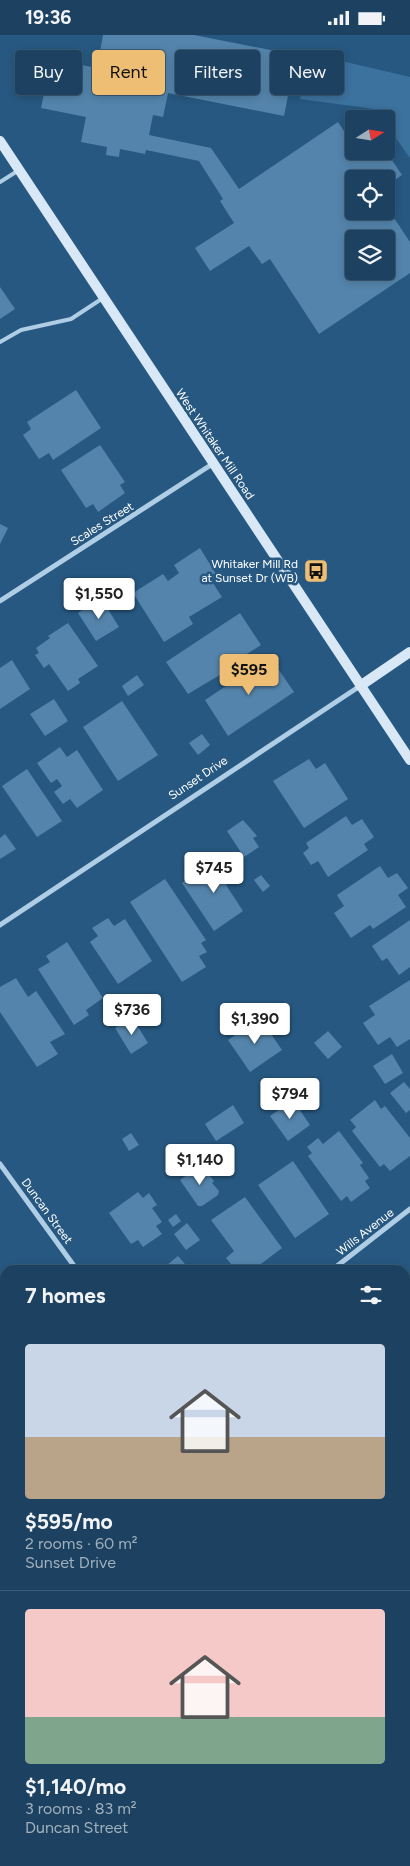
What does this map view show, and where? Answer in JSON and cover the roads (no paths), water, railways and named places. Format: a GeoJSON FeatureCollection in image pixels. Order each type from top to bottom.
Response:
{"type":"FeatureCollection","features":[{"type":"Feature","properties":{"kind":"main road","name":"West Whitaker Mill Road"},"geometry":{"type":"LineString","coordinates":[[0,141],[410,760]]}},
{"type":"Feature","properties":{"kind":"main road","name":"Sunset Drive"},"geometry":{"type":"LineString","coordinates":[[360,686],[410,653]]}},
{"type":"Feature","properties":{"kind":"street","name":"Scales Street"},"geometry":{"type":"LineString","coordinates":[[0,601],[214,463]]}},
{"type":"Feature","properties":{"kind":"street","name":"Sunset Drive"},"geometry":{"type":"LineString","coordinates":[[0,925],[360,686]]}},
{"type":"Feature","properties":{"kind":"street","name":"Duncan Street"},"geometry":{"type":"LineString","coordinates":[[0,1164],[73,1265]]}},
{"type":"Feature","properties":{"kind":"street","name":"Wills Avenue"},"geometry":{"type":"LineString","coordinates":[[338,1265],[410,1209]]}},
{"type":"Feature","properties":{"kind":"lane"},"geometry":{"type":"LineString","coordinates":[[0,182],[19,170]]}},
{"type":"Feature","properties":{"kind":"lane"},"geometry":{"type":"LineString","coordinates":[[0,343],[22,330],[71,319],[103,298]]}},
{"type":"Feature","properties":{"kind":"place","name":"Whitaker Mill Rd at Sunset Dr (WB)"},"geometry":{"type":"Point","coordinates":[316,571]}}]}
